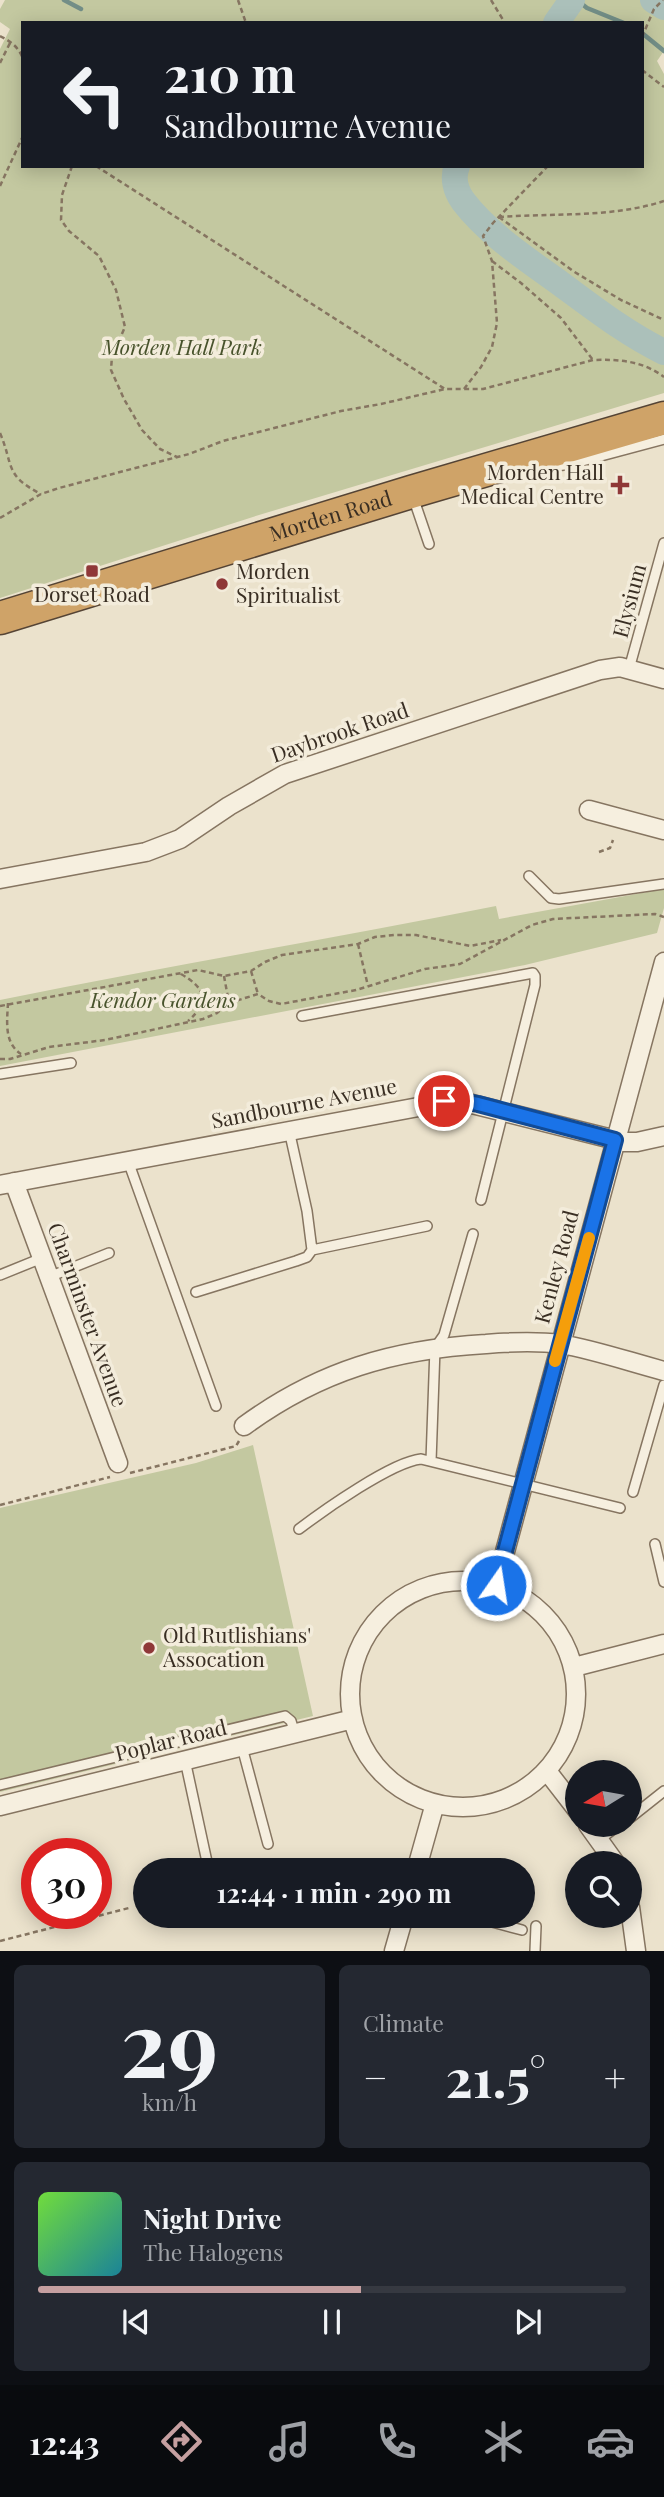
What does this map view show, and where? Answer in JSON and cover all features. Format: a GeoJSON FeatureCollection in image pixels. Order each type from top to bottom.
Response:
{"type":"FeatureCollection","features":[{"type":"Feature","properties":{"kind":"highway","name":"Morden Road"},"geometry":{"type":"LineString","coordinates":[[0,618],[411,492],[664,418]]}},
{"type":"Feature","properties":{"kind":"street","name":"Daybrook Road"},"geometry":{"type":"LineString","coordinates":[[0,880],[166,846],[285,774],[600,670],[620,667],[664,679]]}},
{"type":"Feature","properties":{"kind":"street"},"geometry":{"type":"LineString","coordinates":[[589,810],[664,830]]}},
{"type":"Feature","properties":{"kind":"street","name":"Kenley Road"},"geometry":{"type":"LineString","coordinates":[[496,1585],[615,1140],[659,997],[664,962]]}},
{"type":"Feature","properties":{"kind":"street","name":"Sandbourne Avenue"},"geometry":{"type":"LineString","coordinates":[[7,1184],[456,1100],[630,1143],[664,1136]]}},
{"type":"Feature","properties":{"kind":"street","name":"Charminster Avenue"},"geometry":{"type":"LineString","coordinates":[[7,1184],[42,1258],[118,1463]]}},
{"type":"Feature","properties":{"kind":"street"},"geometry":{"type":"LineString","coordinates":[[244,1426],[281,1401],[323,1380],[391,1356],[435,1348],[513,1343],[560,1344],[664,1371]]}},
{"type":"Feature","properties":{"kind":"street"},"geometry":{"type":"LineString","coordinates":[[457,1581],[496,1585],[536,1604],[551,1620],[569,1650],[574,1667],[574,1712],[560,1752],[547,1771],[521,1791],[480,1806],[459,1809],[434,1807],[402,1791],[380,1772],[361,1745],[353,1719],[350,1679],[361,1643],[384,1613],[420,1589],[457,1581]]}},
{"type":"Feature","properties":{"kind":"street"},"geometry":{"type":"LineString","coordinates":[[574,1667],[664,1644]]}},
{"type":"Feature","properties":{"kind":"street","name":"Poplar Road"},"geometry":{"type":"LineString","coordinates":[[0,1806],[353,1719]]}},
{"type":"Feature","properties":{"kind":"street"},"geometry":{"type":"LineString","coordinates":[[547,1771],[565,1794]]}},
{"type":"Feature","properties":{"kind":"street"},"geometry":{"type":"LineString","coordinates":[[420,1858],[434,1807]]}},
{"type":"Feature","properties":{"kind":"street"},"geometry":{"type":"LineString","coordinates":[[394,1951],[401,1928]]}},
{"type":"Feature","properties":{"kind":"street"},"geometry":{"type":"LineString","coordinates":[[633,1928],[636,1951]]}},
{"type":"Feature","properties":{"kind":"lane"},"geometry":{"type":"LineString","coordinates":[[550,452],[556,466],[664,439]]}},
{"type":"Feature","properties":{"kind":"lane"},"geometry":{"type":"LineString","coordinates":[[411,492],[429,544]]}},
{"type":"Feature","properties":{"kind":"lane","name":"Elysium"},"geometry":{"type":"LineString","coordinates":[[629,669],[664,543]]}},
{"type":"Feature","properties":{"kind":"lane"},"geometry":{"type":"LineString","coordinates":[[529,876],[551,898],[559,899],[664,884]]}},
{"type":"Feature","properties":{"kind":"lane"},"geometry":{"type":"LineString","coordinates":[[302,1016],[533,972],[535,985],[481,1200]]}},
{"type":"Feature","properties":{"kind":"lane"},"geometry":{"type":"LineString","coordinates":[[0,1074],[71,1063]]}},
{"type":"Feature","properties":{"kind":"lane"},"geometry":{"type":"LineString","coordinates":[[289,1130],[307,1211],[312,1250]]}},
{"type":"Feature","properties":{"kind":"lane"},"geometry":{"type":"LineString","coordinates":[[128,1161],[216,1406]]}},
{"type":"Feature","properties":{"kind":"lane"},"geometry":{"type":"LineString","coordinates":[[196,1292],[296,1261],[307,1257],[312,1250],[427,1226]]}},
{"type":"Feature","properties":{"kind":"lane"},"geometry":{"type":"LineString","coordinates":[[431,1461],[435,1348],[443,1335],[473,1234]]}},
{"type":"Feature","properties":{"kind":"lane"},"geometry":{"type":"LineString","coordinates":[[49,1277],[109,1252]]}},
{"type":"Feature","properties":{"kind":"lane"},"geometry":{"type":"LineString","coordinates":[[0,1275],[42,1258]]}},
{"type":"Feature","properties":{"kind":"lane"},"geometry":{"type":"LineString","coordinates":[[633,1492],[664,1385]]}},
{"type":"Feature","properties":{"kind":"lane"},"geometry":{"type":"LineString","coordinates":[[299,1529],[325,1509],[405,1462],[421,1459],[620,1508]]}},
{"type":"Feature","properties":{"kind":"lane"},"geometry":{"type":"LineString","coordinates":[[655,1544],[664,1582]]}},
{"type":"Feature","properties":{"kind":"lane"},"geometry":{"type":"LineString","coordinates":[[0,1785],[285,1716],[291,1721],[295,1734]]}},
{"type":"Feature","properties":{"kind":"lane"},"geometry":{"type":"LineString","coordinates":[[242,1748],[268,1844]]}},
{"type":"Feature","properties":{"kind":"lane"},"geometry":{"type":"LineString","coordinates":[[185,1760],[206,1858]]}},
{"type":"Feature","properties":{"kind":"lane"},"geometry":{"type":"LineString","coordinates":[[642,1808],[664,1791]]}},
{"type":"Feature","properties":{"kind":"lane"},"geometry":{"type":"LineString","coordinates":[[535,1951],[536,1926]]}},
{"type":"Feature","properties":{"kind":"lane"},"geometry":{"type":"LineString","coordinates":[[515,1928],[522,1930]]}},
{"type":"Feature","properties":{"kind":"path"},"geometry":{"type":"LineString","coordinates":[[238,0],[245,21]]}},
{"type":"Feature","properties":{"kind":"path"},"geometry":{"type":"LineString","coordinates":[[491,0],[504,21]]}},
{"type":"Feature","properties":{"kind":"path"},"geometry":{"type":"LineString","coordinates":[[644,34],[654,9],[663,0]]}},
{"type":"Feature","properties":{"kind":"path"},"geometry":{"type":"LineString","coordinates":[[0,36],[11,41],[21,53]]}},
{"type":"Feature","properties":{"kind":"path"},"geometry":{"type":"LineString","coordinates":[[0,63],[11,41]]}},
{"type":"Feature","properties":{"kind":"path"},"geometry":{"type":"LineString","coordinates":[[644,72],[664,87]]}},
{"type":"Feature","properties":{"kind":"path"},"geometry":{"type":"LineString","coordinates":[[0,186],[21,140]]}},
{"type":"Feature","properties":{"kind":"path"},"geometry":{"type":"LineString","coordinates":[[15,153],[21,149]]}},
{"type":"Feature","properties":{"kind":"path"},"geometry":{"type":"LineString","coordinates":[[71,168],[62,195],[61,220],[69,231],[99,256],[116,290],[125,327],[112,356],[111,370],[142,430],[160,449],[177,457]]}},
{"type":"Feature","properties":{"kind":"path"},"geometry":{"type":"LineString","coordinates":[[99,168],[445,389]]}},
{"type":"Feature","properties":{"kind":"path"},"geometry":{"type":"LineString","coordinates":[[464,389],[492,347],[498,323],[492,261],[482,236],[546,168]]}},
{"type":"Feature","properties":{"kind":"path"},"geometry":{"type":"LineString","coordinates":[[499,217],[599,213],[664,201]]}},
{"type":"Feature","properties":{"kind":"path"},"geometry":{"type":"LineString","coordinates":[[499,217],[573,271],[621,300],[664,320]]}},
{"type":"Feature","properties":{"kind":"path"},"geometry":{"type":"LineString","coordinates":[[492,261],[561,318],[593,360]]}},
{"type":"Feature","properties":{"kind":"path"},"geometry":{"type":"LineString","coordinates":[[0,518],[41,494],[177,457],[223,441],[341,411],[445,389],[483,389],[593,360],[611,359],[634,363],[652,368],[664,377]]}},
{"type":"Feature","properties":{"kind":"path"},"geometry":{"type":"LineString","coordinates":[[0,433],[11,471],[23,485],[41,494]]}},
{"type":"Feature","properties":{"kind":"path"},"geometry":{"type":"LineString","coordinates":[[599,852],[610,848],[612,840]]}},
{"type":"Feature","properties":{"kind":"path"},"geometry":{"type":"LineString","coordinates":[[0,1059],[49,1047],[104,1040],[203,1019],[218,1013],[229,1003],[258,995],[281,1004],[368,986],[425,969],[460,964],[532,925],[553,919],[655,914],[664,917]]}},
{"type":"Feature","properties":{"kind":"path"},"geometry":{"type":"LineString","coordinates":[[0,1006],[181,974],[206,971],[224,976],[251,971],[282,955],[358,944],[375,937],[416,934],[470,946],[506,939]]}},
{"type":"Feature","properties":{"kind":"path"},"geometry":{"type":"LineString","coordinates":[[358,944],[368,986]]}},
{"type":"Feature","properties":{"kind":"path"},"geometry":{"type":"LineString","coordinates":[[251,971],[258,995]]}},
{"type":"Feature","properties":{"kind":"path"},"geometry":{"type":"LineString","coordinates":[[181,974],[198,986],[203,995],[202,1006],[186,1022]]}},
{"type":"Feature","properties":{"kind":"path"},"geometry":{"type":"LineString","coordinates":[[224,976],[229,1003]]}},
{"type":"Feature","properties":{"kind":"path"},"geometry":{"type":"LineString","coordinates":[[8,1003],[7,1032],[11,1044],[23,1055]]}},
{"type":"Feature","properties":{"kind":"path"},"geometry":{"type":"LineString","coordinates":[[0,1941],[129,1908]]}},
{"type":"Feature","properties":{"kind":"green space","name":"Morden Hall Park"},"geometry":{"type":"Polygon","coordinates":[[[5,0],[664,0],[664,51],[657,61],[664,74],[664,393],[259,515],[0,598],[0,49],[10,29],[0,22],[0,9],[5,0]]]}},
{"type":"Feature","properties":{"kind":"green space","name":"Kendor Gardens"},"geometry":{"type":"Polygon","coordinates":[[[664,889],[664,908],[657,933],[525,965],[0,1066],[0,1000],[496,906],[499,919],[664,889]]]}},
{"type":"Feature","properties":{"kind":"green space","name":"Old Rutlishians' Assocation"},"geometry":{"type":"Polygon","coordinates":[[[253,1445],[313,1716],[0,1792],[0,1508],[196,1463],[253,1445]]]}},
{"type":"Feature","properties":{"kind":"waterway"},"geometry":{"type":"LineString","coordinates":[[64,0],[81,9]]}},
{"type":"Feature","properties":{"kind":"waterway"},"geometry":{"type":"LineString","coordinates":[[557,21],[572,0]]}},
{"type":"Feature","properties":{"kind":"waterway"},"geometry":{"type":"LineString","coordinates":[[577,0],[587,8],[619,21]]}},
{"type":"Feature","properties":{"kind":"waterway"},"geometry":{"type":"LineString","coordinates":[[653,0],[664,7]]}},
{"type":"Feature","properties":{"kind":"waterway"},"geometry":{"type":"LineString","coordinates":[[644,35],[664,51]]}},
{"type":"Feature","properties":{"kind":"waterway"},"geometry":{"type":"LineString","coordinates":[[457,168],[455,180],[461,197],[497,236],[611,321],[664,352]]}},
{"type":"Feature","properties":{"kind":"slow traffic"},"geometry":{"type":"LineString","coordinates":[[555,1361],[589,1238]]}},
{"type":"Feature","properties":{"kind":"place","name":"Morden Hall Medical Centre"},"geometry":{"type":"Point","coordinates":[620,485]}},
{"type":"Feature","properties":{"kind":"place","name":"Dorset Road"},"geometry":{"type":"Point","coordinates":[92,571]}},
{"type":"Feature","properties":{"kind":"place","name":"Morden Spiritualist"},"geometry":{"type":"Point","coordinates":[222,584]}},
{"type":"Feature","properties":{"kind":"place","name":"Old Rutlishians' Assocation"},"geometry":{"type":"Point","coordinates":[149,1648]}},
{"type":"Feature","properties":{"kind":"route"},"geometry":{"type":"LineString","coordinates":[[444,1101],[478,1104],[615,1140],[496,1585]]}}]}
